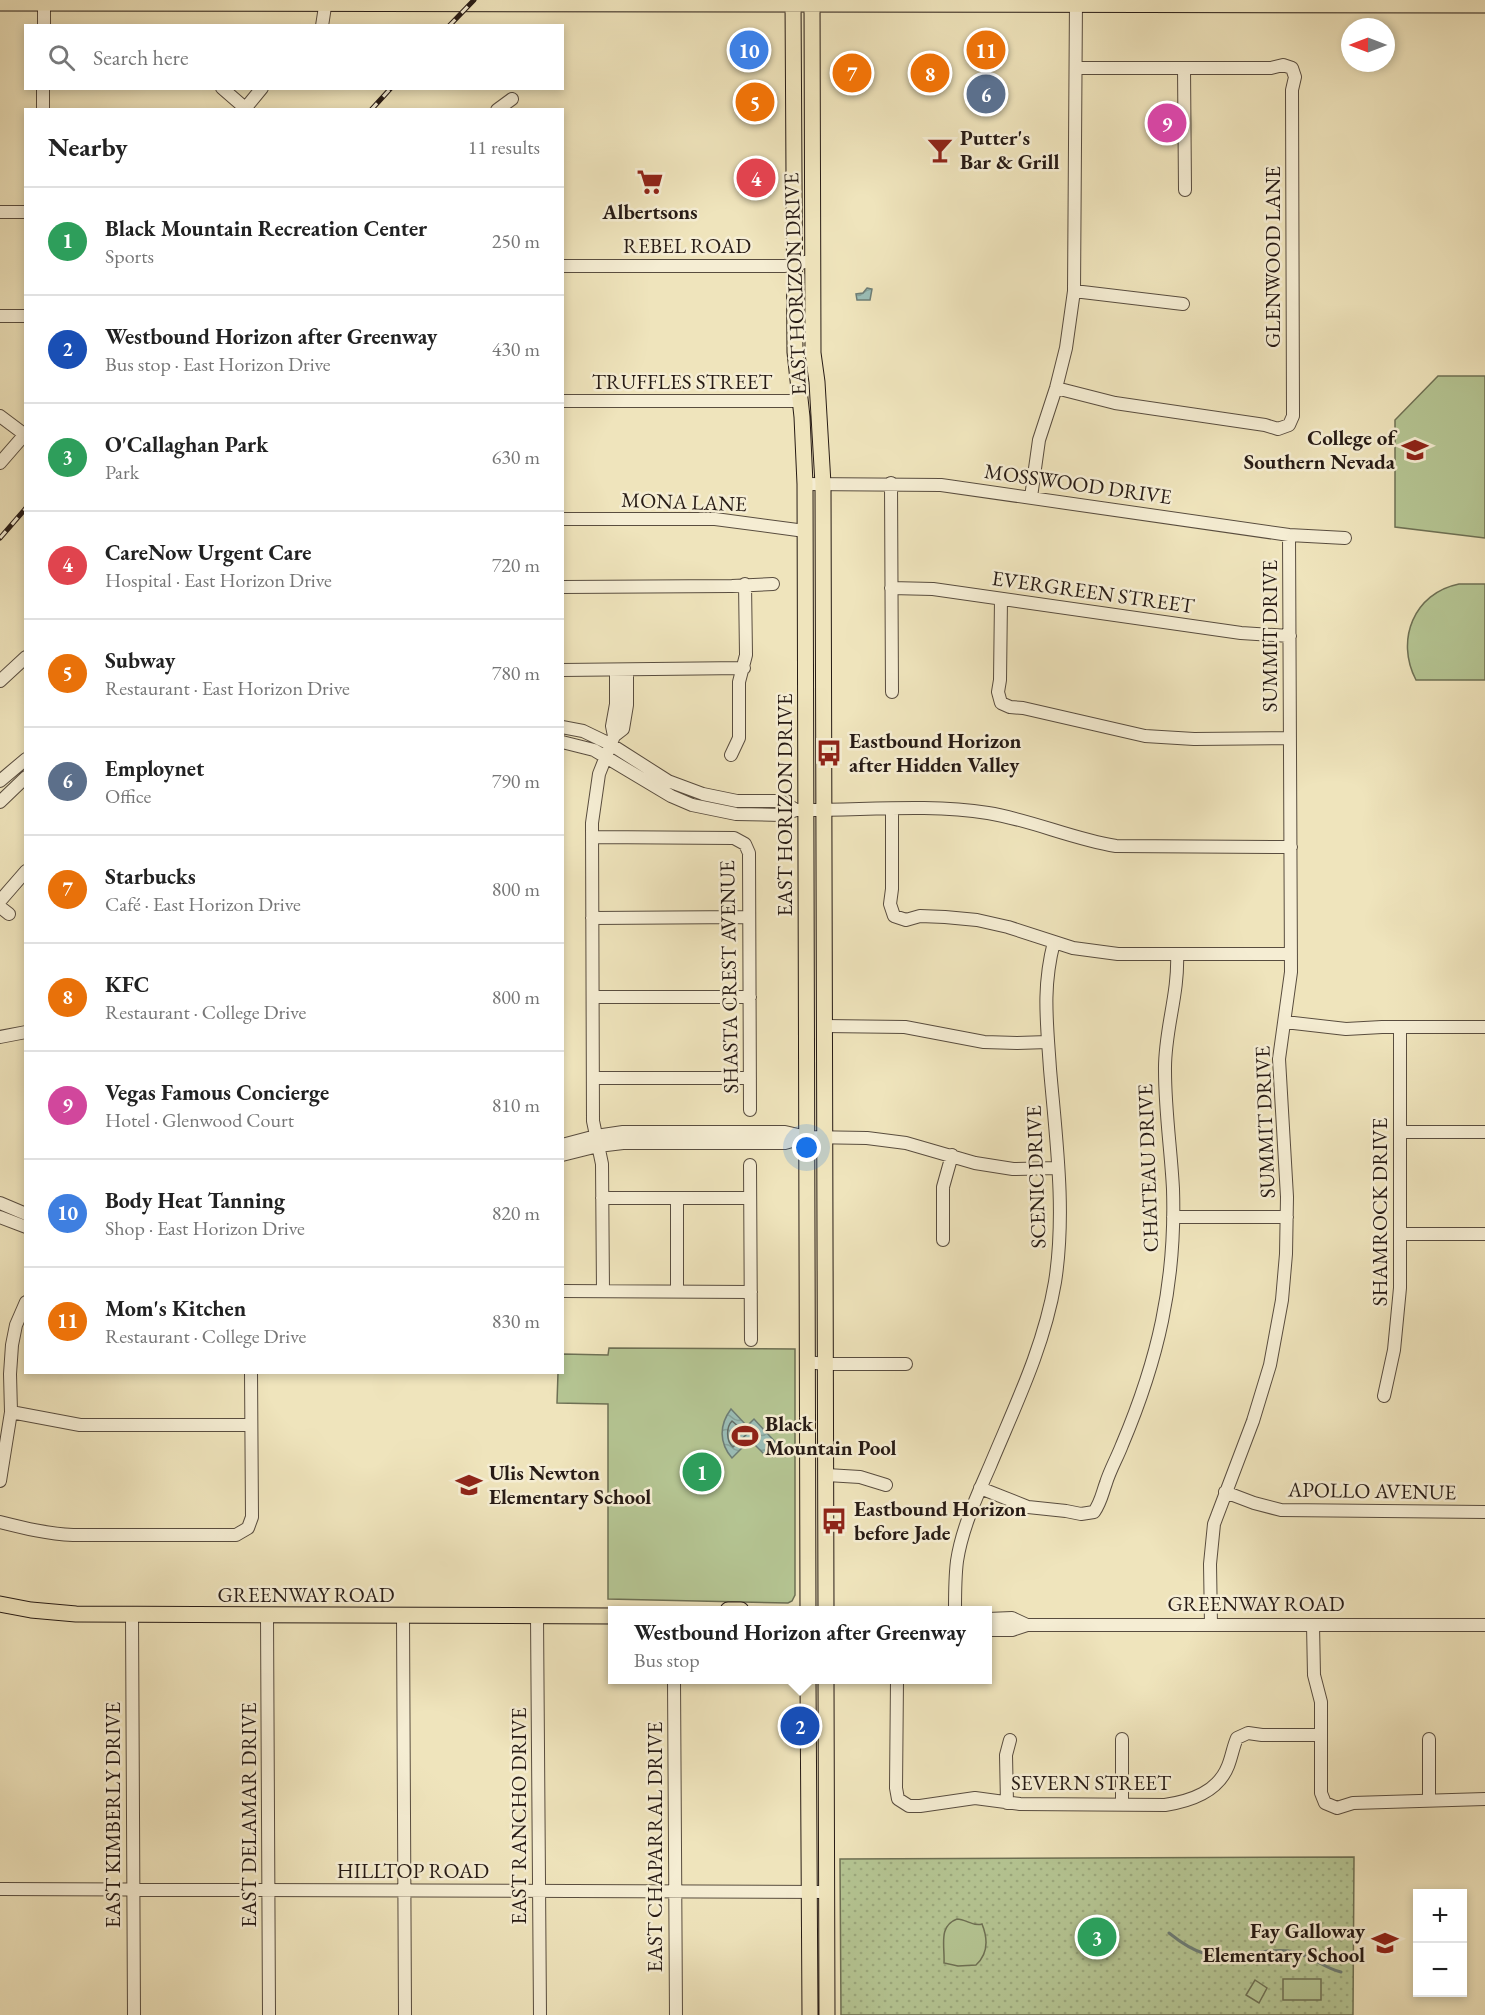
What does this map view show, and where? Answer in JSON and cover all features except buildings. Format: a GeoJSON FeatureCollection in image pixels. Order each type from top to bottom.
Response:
{"type":"FeatureCollection","features":[{"type":"Feature","properties":{"kind":"main road"},"geometry":{"type":"LineString","coordinates":[[0,3],[793,1],[1485,5]]}},
{"type":"Feature","properties":{"kind":"main road","name":"EAST HORIZON DRIVE"},"geometry":{"type":"LineString","coordinates":[[793,1],[795,352],[801,401],[805,484],[801,810],[807,1137],[808,1606]]}},
{"type":"Feature","properties":{"kind":"main road","name":"EAST HORIZON DRIVE"},"geometry":{"type":"LineString","coordinates":[[813,2],[813,353],[818,392],[823,484],[826,1606]]}},
{"type":"Feature","properties":{"kind":"main road"},"geometry":{"type":"LineString","coordinates":[[805,531],[810,535],[813,543],[814,588],[823,608]]}},
{"type":"Feature","properties":{"kind":"main road","name":"GREENWAY ROAD"},"geometry":{"type":"LineString","coordinates":[[0,1604],[52,1613],[267,1616],[608,1616]]}},
{"type":"Feature","properties":{"kind":"main road"},"geometry":{"type":"LineString","coordinates":[[808,1684],[810,2015]]}},
{"type":"Feature","properties":{"kind":"main road"},"geometry":{"type":"LineString","coordinates":[[817,1684],[819,1750],[826,1772]]}},
{"type":"Feature","properties":{"kind":"main road"},"geometry":{"type":"LineString","coordinates":[[826,1684],[827,2015]]}},
{"type":"Feature","properties":{"kind":"main road"},"geometry":{"type":"LineString","coordinates":[[809,1892],[816,1896],[818,1969],[822,1988],[827,1998]]}},
{"type":"Feature","properties":{"kind":"street"},"geometry":{"type":"LineString","coordinates":[[322,24],[326,1]]}},
{"type":"Feature","properties":{"kind":"street"},"geometry":{"type":"LineString","coordinates":[[1031,497],[1039,440],[1066,348],[1074,291],[1076,2]]}},
{"type":"Feature","properties":{"kind":"street"},"geometry":{"type":"LineString","coordinates":[[44,3],[44,24]]}},
{"type":"Feature","properties":{"kind":"street","name":"GLENWOOD LANE"},"geometry":{"type":"LineString","coordinates":[[1056,388],[1115,403],[1265,425],[1278,429],[1289,425],[1293,416],[1292,90],[1295,78],[1292,68],[1283,65],[1271,68],[1076,68]]}},
{"type":"Feature","properties":{"kind":"street"},"geometry":{"type":"LineString","coordinates":[[1184,68],[1185,190]]}},
{"type":"Feature","properties":{"kind":"street"},"geometry":{"type":"LineString","coordinates":[[43,90],[43,108]]}},
{"type":"Feature","properties":{"kind":"street"},"geometry":{"type":"LineString","coordinates":[[224,90],[243,108]]}},
{"type":"Feature","properties":{"kind":"street"},"geometry":{"type":"LineString","coordinates":[[245,108],[260,90]]}},
{"type":"Feature","properties":{"kind":"street"},"geometry":{"type":"LineString","coordinates":[[500,108],[512,99]]}},
{"type":"Feature","properties":{"kind":"street"},"geometry":{"type":"LineString","coordinates":[[0,212],[24,213]]}},
{"type":"Feature","properties":{"kind":"street","name":"REBEL ROAD"},"geometry":{"type":"LineString","coordinates":[[564,266],[794,265],[812,260]]}},
{"type":"Feature","properties":{"kind":"street"},"geometry":{"type":"LineString","coordinates":[[1074,291],[1183,304]]}},
{"type":"Feature","properties":{"kind":"street"},"geometry":{"type":"LineString","coordinates":[[0,316],[24,316]]}},
{"type":"Feature","properties":{"kind":"street","name":"TRUFFLES STREET"},"geometry":{"type":"LineString","coordinates":[[564,401],[801,401]]}},
{"type":"Feature","properties":{"kind":"street"},"geometry":{"type":"LineString","coordinates":[[0,416],[24,433]]}},
{"type":"Feature","properties":{"kind":"street"},"geometry":{"type":"LineString","coordinates":[[0,463],[24,435]]}},
{"type":"Feature","properties":{"kind":"street"},"geometry":{"type":"LineString","coordinates":[[891,483],[892,692]]}},
{"type":"Feature","properties":{"kind":"street","name":"MOSSWOOD DRIVE"},"geometry":{"type":"LineString","coordinates":[[805,484],[941,485],[1289,535],[1346,538]]}},
{"type":"Feature","properties":{"kind":"street","name":"MONA LANE"},"geometry":{"type":"LineString","coordinates":[[564,519],[715,519],[805,531]]}},
{"type":"Feature","properties":{"kind":"street","name":"SUMMIT DRIVE"},"geometry":{"type":"LineString","coordinates":[[1211,1625],[1211,1540],[1214,1524],[1253,1421],[1270,1365],[1282,1300],[1287,1217],[1279,1075],[1291,954],[1289,535]]}},
{"type":"Feature","properties":{"kind":"street"},"geometry":{"type":"LineString","coordinates":[[731,755],[739,738],[740,682],[746,655],[746,584]]}},
{"type":"Feature","properties":{"kind":"street"},"geometry":{"type":"LineString","coordinates":[[564,587],[773,584]]}},
{"type":"Feature","properties":{"kind":"street","name":"EVERGREEN STREET"},"geometry":{"type":"LineString","coordinates":[[891,588],[933,589],[1241,633],[1290,636]]}},
{"type":"Feature","properties":{"kind":"street"},"geometry":{"type":"LineString","coordinates":[[1001,599],[998,692],[1001,703],[1010,707],[1145,736],[1194,739],[1290,738]]}},
{"type":"Feature","properties":{"kind":"street"},"geometry":{"type":"LineString","coordinates":[[0,681],[24,659]]}},
{"type":"Feature","properties":{"kind":"street"},"geometry":{"type":"LineString","coordinates":[[564,670],[744,668]]}},
{"type":"Feature","properties":{"kind":"street"},"geometry":{"type":"LineString","coordinates":[[603,1291],[602,1164],[593,1121],[592,837],[594,799],[599,774],[610,745],[623,729],[626,715],[622,670]]}},
{"type":"Feature","properties":{"kind":"street"},"geometry":{"type":"LineString","coordinates":[[564,727],[583,731],[668,781],[703,794],[737,801],[781,801],[801,810],[951,809],[985,812],[1024,820],[1097,843],[1116,846],[1291,847]]}},
{"type":"Feature","properties":{"kind":"street"},"geometry":{"type":"LineString","coordinates":[[564,742],[587,748],[610,745]]}},
{"type":"Feature","properties":{"kind":"street"},"geometry":{"type":"LineString","coordinates":[[0,781],[24,760]]}},
{"type":"Feature","properties":{"kind":"street"},"geometry":{"type":"LineString","coordinates":[[0,802],[24,779]]}},
{"type":"Feature","properties":{"kind":"street"},"geometry":{"type":"LineString","coordinates":[[892,809],[890,904],[894,916],[906,920],[920,916],[977,920],[1054,942],[1108,953],[1291,954]]}},
{"type":"Feature","properties":{"kind":"street","name":"SHASTA CREST AVENUE"},"geometry":{"type":"LineString","coordinates":[[592,837],[734,838],[745,844],[749,853],[750,1110]]}},
{"type":"Feature","properties":{"kind":"street"},"geometry":{"type":"LineString","coordinates":[[0,902],[24,873]]}},
{"type":"Feature","properties":{"kind":"street"},"geometry":{"type":"LineString","coordinates":[[592,918],[749,917]]}},
{"type":"Feature","properties":{"kind":"street","name":"SCENIC DRIVE"},"geometry":{"type":"LineString","coordinates":[[955,1606],[957,1559],[969,1515],[1032,1366],[1055,1283],[1060,1235],[1058,1167],[1046,985],[1054,942]]}},
{"type":"Feature","properties":{"kind":"street","name":"CHATEAU DRIVE"},"geometry":{"type":"LineString","coordinates":[[980,1488],[1028,1507],[1081,1514],[1094,1512],[1102,1502],[1106,1482],[1148,1381],[1170,1272],[1173,1217],[1165,1071],[1167,1032],[1177,979],[1177,954]]}},
{"type":"Feature","properties":{"kind":"street"},"geometry":{"type":"LineString","coordinates":[[592,998],[750,997]]}},
{"type":"Feature","properties":{"kind":"street"},"geometry":{"type":"LineString","coordinates":[[1285,1022],[1346,1029],[1485,1027]]}},
{"type":"Feature","properties":{"kind":"street"},"geometry":{"type":"LineString","coordinates":[[825,1026],[905,1027],[984,1042],[1048,1042]]}},
{"type":"Feature","properties":{"kind":"street","name":"SHAMROCK DRIVE"},"geometry":{"type":"LineString","coordinates":[[1384,1396],[1398,1319],[1400,1027]]}},
{"type":"Feature","properties":{"kind":"street"},"geometry":{"type":"LineString","coordinates":[[0,1037],[24,1032]]}},
{"type":"Feature","properties":{"kind":"street"},"geometry":{"type":"LineString","coordinates":[[593,1077],[750,1078]]}},
{"type":"Feature","properties":{"kind":"street"},"geometry":{"type":"LineString","coordinates":[[564,1154],[622,1132],[785,1132],[807,1137],[867,1138],[906,1143],[975,1163],[1012,1169],[1058,1167]]}},
{"type":"Feature","properties":{"kind":"street"},"geometry":{"type":"LineString","coordinates":[[1400,1132],[1485,1132]]}},
{"type":"Feature","properties":{"kind":"street"},"geometry":{"type":"LineString","coordinates":[[564,1145],[597,1141]]}},
{"type":"Feature","properties":{"kind":"street"},"geometry":{"type":"LineString","coordinates":[[943,1240],[943,1187],[952,1155]]}},
{"type":"Feature","properties":{"kind":"street"},"geometry":{"type":"LineString","coordinates":[[750,1165],[751,1340]]}},
{"type":"Feature","properties":{"kind":"street"},"geometry":{"type":"LineString","coordinates":[[602,1198],[750,1198]]}},
{"type":"Feature","properties":{"kind":"street"},"geometry":{"type":"LineString","coordinates":[[677,1198],[677,1292]]}},
{"type":"Feature","properties":{"kind":"street"},"geometry":{"type":"LineString","coordinates":[[0,1203],[24,1213]]}},
{"type":"Feature","properties":{"kind":"street"},"geometry":{"type":"LineString","coordinates":[[0,1217],[24,1226]]}},
{"type":"Feature","properties":{"kind":"street"},"geometry":{"type":"LineString","coordinates":[[1173,1217],[1287,1217]]}},
{"type":"Feature","properties":{"kind":"street"},"geometry":{"type":"LineString","coordinates":[[1400,1234],[1485,1234]]}},
{"type":"Feature","properties":{"kind":"street"},"geometry":{"type":"LineString","coordinates":[[564,1291],[751,1292]]}},
{"type":"Feature","properties":{"kind":"street"},"geometry":{"type":"LineString","coordinates":[[0,1481],[11,1412],[12,1345],[16,1325],[24,1307]]}},
{"type":"Feature","properties":{"kind":"street"},"geometry":{"type":"LineString","coordinates":[[807,1362],[906,1364]]}},
{"type":"Feature","properties":{"kind":"street"},"geometry":{"type":"LineString","coordinates":[[0,1522],[28,1529],[73,1535],[236,1535],[248,1528],[252,1517],[251,1374]]}},
{"type":"Feature","properties":{"kind":"street"},"geometry":{"type":"LineString","coordinates":[[11,1412],[80,1425],[251,1425]]}},
{"type":"Feature","properties":{"kind":"street"},"geometry":{"type":"LineString","coordinates":[[826,1475],[860,1477],[886,1485]]}},
{"type":"Feature","properties":{"kind":"street","name":"APOLLO AVENUE"},"geometry":{"type":"LineString","coordinates":[[1225,1492],[1269,1508],[1297,1511],[1485,1512]]}},
{"type":"Feature","properties":{"kind":"street","name":"EAST KIMBERLY DRIVE"},"geometry":{"type":"LineString","coordinates":[[132,1614],[134,2015]]}},
{"type":"Feature","properties":{"kind":"street","name":"EAST DELAMAR DRIVE"},"geometry":{"type":"LineString","coordinates":[[267,1616],[269,2015]]}},
{"type":"Feature","properties":{"kind":"street"},"geometry":{"type":"LineString","coordinates":[[403,1616],[405,2015]]}},
{"type":"Feature","properties":{"kind":"street","name":"EAST RANCHO DRIVE"},"geometry":{"type":"LineString","coordinates":[[537,1616],[540,2015]]}},
{"type":"Feature","properties":{"kind":"street","name":"GREENWAY ROAD"},"geometry":{"type":"LineString","coordinates":[[992,1618],[1012,1618],[1028,1625]]}},
{"type":"Feature","properties":{"kind":"street","name":"GREENWAY ROAD"},"geometry":{"type":"LineString","coordinates":[[992,1630],[1012,1630],[1028,1625],[1485,1625]]}},
{"type":"Feature","properties":{"kind":"street"},"geometry":{"type":"LineString","coordinates":[[1313,1625],[1314,1675],[1321,1702],[1321,1792],[1325,1803],[1337,1808],[1353,1803],[1485,1799]]}},
{"type":"Feature","properties":{"kind":"street","name":"EAST CHAPARRAL DRIVE"},"geometry":{"type":"LineString","coordinates":[[674,1684],[675,2015]]}},
{"type":"Feature","properties":{"kind":"street","name":"SEVERN STREET"},"geometry":{"type":"LineString","coordinates":[[897,1684],[896,1788],[898,1799],[909,1806],[975,1798],[1006,1803],[1165,1805],[1183,1802],[1214,1787],[1227,1769],[1237,1738],[1248,1733],[1321,1735]]}},
{"type":"Feature","properties":{"kind":"street"},"geometry":{"type":"LineString","coordinates":[[1122,1739],[1122,1804]]}},
{"type":"Feature","properties":{"kind":"street"},"geometry":{"type":"LineString","coordinates":[[1428,1739],[1429,1801]]}},
{"type":"Feature","properties":{"kind":"street"},"geometry":{"type":"LineString","coordinates":[[1006,1803],[1006,1755],[1010,1740]]}},
{"type":"Feature","properties":{"kind":"street","name":"HILLTOP ROAD"},"geometry":{"type":"LineString","coordinates":[[0,1889],[827,1892]]}},
{"type":"Feature","properties":{"kind":"green space"},"geometry":{"type":"Polygon","coordinates":[[[1438,376],[1485,376],[1485,538],[1395,527],[1395,420],[1438,376]]]}},
{"type":"Feature","properties":{"kind":"green space"},"geometry":{"type":"Polygon","coordinates":[[[1459,584],[1485,584],[1485,680],[1416,680],[1410,665],[1408,649],[1413,620],[1430,597],[1443,589],[1459,584]]]}},
{"type":"Feature","properties":{"kind":"green space"},"geometry":{"type":"Polygon","coordinates":[[[609,1348],[795,1349],[795,1595],[792,1601],[788,1603],[608,1599],[608,1404],[557,1403],[558,1374],[564,1374],[564,1354],[608,1355],[609,1348]]]}},
{"type":"Feature","properties":{"kind":"green space"},"geometry":{"type":"Polygon","coordinates":[[[1354,1857],[1353,2015],[841,2015],[840,1859],[1354,1857]]]}},
{"type":"Feature","properties":{"kind":"green space"},"geometry":{"type":"Polygon","coordinates":[[[957,1919],[982,1924],[986,1946],[983,1956],[976,1965],[958,1966],[944,1963],[945,1932],[947,1926],[957,1919]]]}},
{"type":"Feature","properties":{"kind":"green space"},"geometry":{"type":"Polygon","coordinates":[[[1283,1979],[1321,1979],[1321,2000],[1283,2000],[1283,1979]]]}},
{"type":"Feature","properties":{"kind":"green space"},"geometry":{"type":"Polygon","coordinates":[[[1255,1980],[1267,1988],[1259,2003],[1246,1995],[1255,1980]]]}},
{"type":"Feature","properties":{"kind":"water"},"geometry":{"type":"Polygon","coordinates":[[[867,288],[872,289],[870,300],[857,300],[856,294],[863,293],[867,288]]]}},
{"type":"Feature","properties":{"kind":"water","name":"Black Mountain Pool"},"geometry":{"type":"Polygon","coordinates":[[[731,1409],[747,1426],[754,1419],[777,1444],[766,1456],[752,1442],[747,1443],[732,1458],[725,1446],[722,1434],[724,1421],[731,1409]]]}},
{"type":"Feature","properties":{"kind":"waterway"},"geometry":{"type":"LineString","coordinates":[[1169,1933],[1187,1946],[1205,1954],[1224,1957],[1289,1951],[1341,1972]]}},
{"type":"Feature","properties":{"kind":"railway"},"geometry":{"type":"LineString","coordinates":[[451,24],[474,0]]}},
{"type":"Feature","properties":{"kind":"railway"},"geometry":{"type":"LineString","coordinates":[[373,108],[389,90]]}},
{"type":"Feature","properties":{"kind":"railway"},"geometry":{"type":"LineString","coordinates":[[0,538],[24,510]]}},
{"type":"Feature","properties":{"kind":"place","name":"Body Heat Tanning"},"geometry":{"type":"Point","coordinates":[749,50]}},
{"type":"Feature","properties":{"kind":"place","name":"Mom's Kitchen"},"geometry":{"type":"Point","coordinates":[986,50]}},
{"type":"Feature","properties":{"kind":"place","name":"Starbucks"},"geometry":{"type":"Point","coordinates":[852,73]}},
{"type":"Feature","properties":{"kind":"place","name":"KFC"},"geometry":{"type":"Point","coordinates":[930,73]}},
{"type":"Feature","properties":{"kind":"place","name":"Employnet"},"geometry":{"type":"Point","coordinates":[986,94]}},
{"type":"Feature","properties":{"kind":"place","name":"Subway"},"geometry":{"type":"Point","coordinates":[755,102]}},
{"type":"Feature","properties":{"kind":"place","name":"Vegas Famous Concierge"},"geometry":{"type":"Point","coordinates":[1167,123]}},
{"type":"Feature","properties":{"kind":"place","name":"Putter's Bar & Grill"},"geometry":{"type":"Point","coordinates":[940,150]}},
{"type":"Feature","properties":{"kind":"place","name":"CareNow Urgent Care"},"geometry":{"type":"Point","coordinates":[756,178]}},
{"type":"Feature","properties":{"kind":"place","name":"Albertsons"},"geometry":{"type":"Point","coordinates":[650,182]}},
{"type":"Feature","properties":{"kind":"place","name":"College of Southern Nevada"},"geometry":{"type":"Point","coordinates":[1415,450]}},
{"type":"Feature","properties":{"kind":"place","name":"Eastbound Horizon after Hidden Valley"},"geometry":{"type":"Point","coordinates":[829,753]}},
{"type":"Feature","properties":{"kind":"place","name":"Black Mountain Pool"},"geometry":{"type":"Point","coordinates":[745,1436]}},
{"type":"Feature","properties":{"kind":"place","name":"Black Mountain Recreation Center"},"geometry":{"type":"Point","coordinates":[702,1472]}},
{"type":"Feature","properties":{"kind":"place","name":"Ulis Newton Elementary School"},"geometry":{"type":"Point","coordinates":[469,1485]}},
{"type":"Feature","properties":{"kind":"place","name":"Eastbound Horizon before Jade"},"geometry":{"type":"Point","coordinates":[834,1521]}},
{"type":"Feature","properties":{"kind":"place","name":"Westbound Horizon after Greenway"},"geometry":{"type":"Point","coordinates":[800,1726]}},
{"type":"Feature","properties":{"kind":"place","name":"O'Callaghan Park"},"geometry":{"type":"Point","coordinates":[1097,1937]}},
{"type":"Feature","properties":{"kind":"place","name":"Fay Galloway Elementary School"},"geometry":{"type":"Point","coordinates":[1385,1943]}}]}
